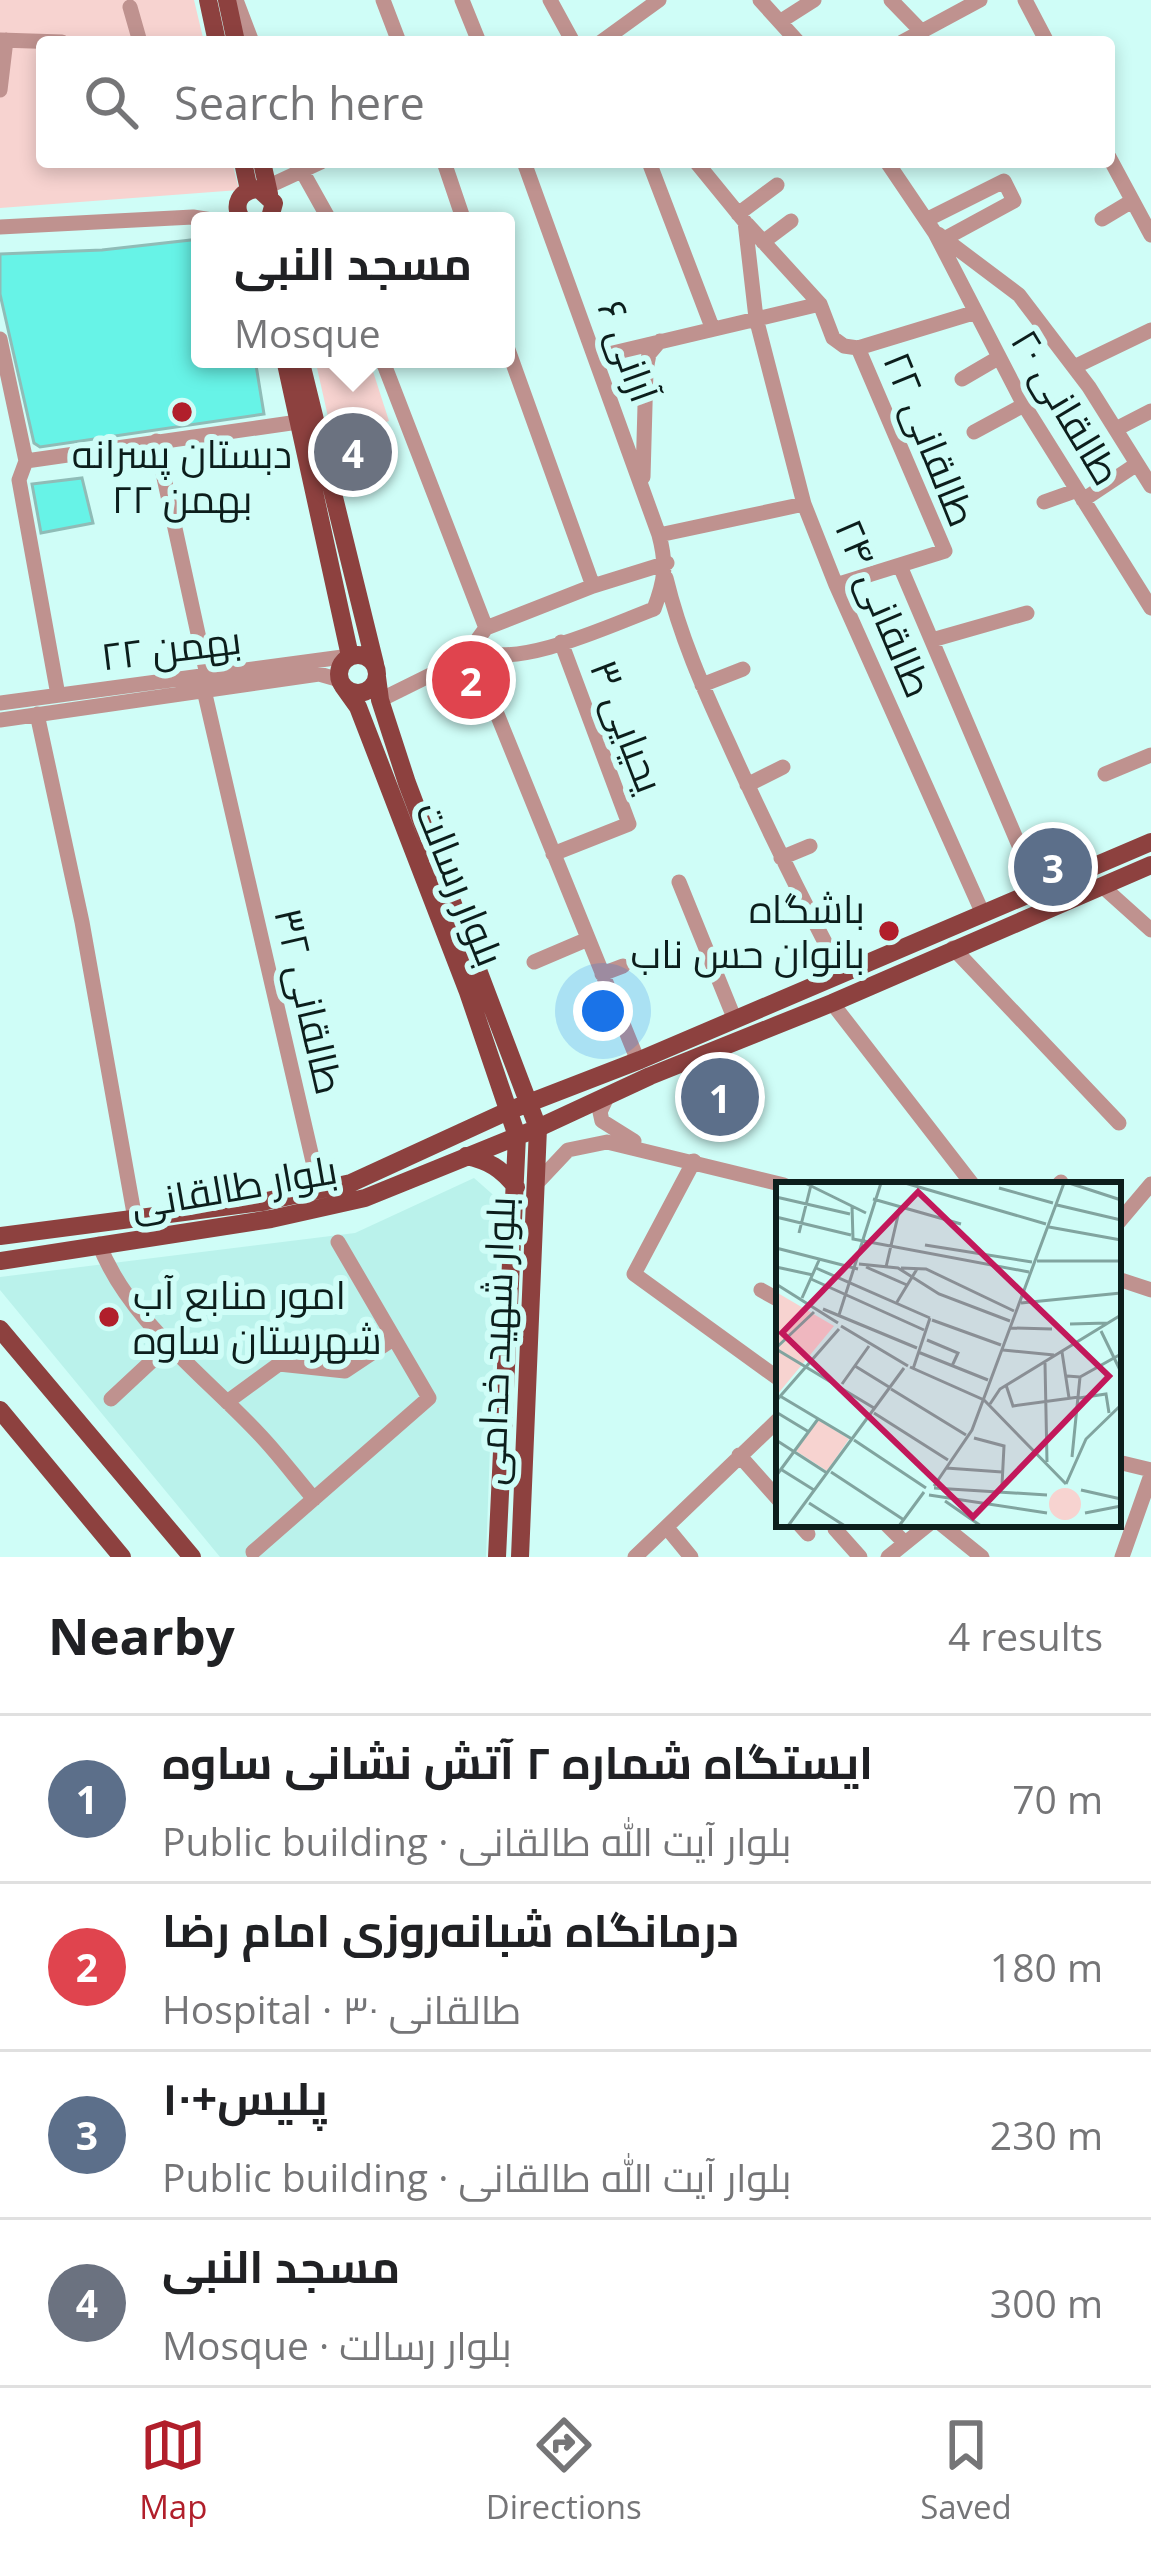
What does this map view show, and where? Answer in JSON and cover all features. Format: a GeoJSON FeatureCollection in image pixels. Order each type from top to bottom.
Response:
{"type":"FeatureCollection","features":[{"type":"Feature","properties":{"kind":"main road"},"geometry":{"type":"LineString","coordinates":[[208,0],[216,36]]}},
{"type":"Feature","properties":{"kind":"main road"},"geometry":{"type":"LineString","coordinates":[[232,0],[235,36]]}},
{"type":"Feature","properties":{"kind":"main road"},"geometry":{"type":"LineString","coordinates":[[239,212],[252,185],[275,207],[273,212]]}},
{"type":"Feature","properties":{"kind":"main road"},"geometry":{"type":"LineString","coordinates":[[287,368],[350,656]]}},
{"type":"Feature","properties":{"kind":"main road","name":"بلوار رسالت"},"geometry":{"type":"LineString","coordinates":[[302,368],[380,700],[538,1128]]}},
{"type":"Feature","properties":{"kind":"main road"},"geometry":{"type":"LineString","coordinates":[[350,656],[367,657],[376,671],[371,688],[360,693],[342,683],[340,669],[350,656]]}},
{"type":"Feature","properties":{"kind":"main road","name":"بلوار رسالت"},"geometry":{"type":"LineString","coordinates":[[342,683],[358,707],[468,992],[517,1136]]}},
{"type":"Feature","properties":{"kind":"main road"},"geometry":{"type":"LineString","coordinates":[[691,1049],[735,1020],[1151,842]]}},
{"type":"Feature","properties":{"kind":"main road"},"geometry":{"type":"LineString","coordinates":[[691,1049],[832,1003],[1151,865]]}},
{"type":"Feature","properties":{"kind":"main road"},"geometry":{"type":"LineString","coordinates":[[1092,867],[1102,886]]}},
{"type":"Feature","properties":{"kind":"main road","name":"بلوار طالقانی"},"geometry":{"type":"LineString","coordinates":[[0,1236],[320,1192],[351,1183],[508,1111],[638,1061],[691,1049]]}},
{"type":"Feature","properties":{"kind":"main road","name":"بلوار طالقانی"},"geometry":{"type":"LineString","coordinates":[[0,1261],[334,1207],[606,1099],[691,1049]]}},
{"type":"Feature","properties":{"kind":"main road","name":"بلوار شهید خدامی"},"geometry":{"type":"LineString","coordinates":[[497,1557],[526,1186],[538,1128]]}},
{"type":"Feature","properties":{"kind":"main road","name":"بلوار شهید خدامی"},"geometry":{"type":"LineString","coordinates":[[517,1136],[526,1186],[520,1557]]}},
{"type":"Feature","properties":{"kind":"main road"},"geometry":{"type":"LineString","coordinates":[[466,1156],[486,1160],[526,1186]]}},
{"type":"Feature","properties":{"kind":"main road"},"geometry":{"type":"LineString","coordinates":[[0,1329],[192,1557]]}},
{"type":"Feature","properties":{"kind":"main road"},"geometry":{"type":"LineString","coordinates":[[0,1410],[122,1557]]}},
{"type":"Feature","properties":{"kind":"street"},"geometry":{"type":"LineString","coordinates":[[232,0],[249,36]]}},
{"type":"Feature","properties":{"kind":"street"},"geometry":{"type":"LineString","coordinates":[[383,0],[397,36]]}},
{"type":"Feature","properties":{"kind":"street"},"geometry":{"type":"LineString","coordinates":[[462,0],[476,36]]}},
{"type":"Feature","properties":{"kind":"street"},"geometry":{"type":"LineString","coordinates":[[550,0],[570,36]]}},
{"type":"Feature","properties":{"kind":"street"},"geometry":{"type":"LineString","coordinates":[[611,36],[659,0]]}},
{"type":"Feature","properties":{"kind":"street"},"geometry":{"type":"LineString","coordinates":[[760,0],[793,36]]}},
{"type":"Feature","properties":{"kind":"street"},"geometry":{"type":"LineString","coordinates":[[781,21],[814,0]]}},
{"type":"Feature","properties":{"kind":"street"},"geometry":{"type":"LineString","coordinates":[[891,0],[922,32]]}},
{"type":"Feature","properties":{"kind":"street"},"geometry":{"type":"LineString","coordinates":[[914,36],[980,0]]}},
{"type":"Feature","properties":{"kind":"street"},"geometry":{"type":"LineString","coordinates":[[1025,0],[1045,36]]}},
{"type":"Feature","properties":{"kind":"street"},"geometry":{"type":"LineString","coordinates":[[130,8],[138,36]]}},
{"type":"Feature","properties":{"kind":"street"},"geometry":{"type":"LineString","coordinates":[[0,90],[3,40],[36,41]]}},
{"type":"Feature","properties":{"kind":"street"},"geometry":{"type":"LineString","coordinates":[[204,212],[294,168]]}},
{"type":"Feature","properties":{"kind":"street"},"geometry":{"type":"LineString","coordinates":[[300,168],[325,212]]}},
{"type":"Feature","properties":{"kind":"street"},"geometry":{"type":"LineString","coordinates":[[445,168],[461,212]]}},
{"type":"Feature","properties":{"kind":"street","name":"آرانی ۶"},"geometry":{"type":"LineString","coordinates":[[526,168],[658,535],[678,628],[781,858],[841,974]]}},
{"type":"Feature","properties":{"kind":"street"},"geometry":{"type":"LineString","coordinates":[[651,168],[712,327]]}},
{"type":"Feature","properties":{"kind":"street","name":"طالقانی ۲۲"},"geometry":{"type":"LineString","coordinates":[[705,168],[742,218],[820,304],[833,338],[858,348],[945,551],[901,566],[1039,890]]}},
{"type":"Feature","properties":{"kind":"street"},"geometry":{"type":"LineString","coordinates":[[890,168],[935,230],[1019,295],[1074,367],[1151,486]]}},
{"type":"Feature","properties":{"kind":"street"},"geometry":{"type":"LineString","coordinates":[[1115,168],[1151,236]]}},
{"type":"Feature","properties":{"kind":"street"},"geometry":{"type":"LineString","coordinates":[[742,218],[777,185]]}},
{"type":"Feature","properties":{"kind":"street"},"geometry":{"type":"LineString","coordinates":[[1102,219],[1132,201]]}},
{"type":"Feature","properties":{"kind":"street"},"geometry":{"type":"LineString","coordinates":[[0,227],[191,218]]}},
{"type":"Feature","properties":{"kind":"street","name":"طالقانی ۲۴"},"geometry":{"type":"LineString","coordinates":[[742,218],[755,318],[804,503],[983,914]]}},
{"type":"Feature","properties":{"kind":"street"},"geometry":{"type":"LineString","coordinates":[[763,242],[791,221]]}},
{"type":"Feature","properties":{"kind":"street","name":"طالقانی ۲۰"},"geometry":{"type":"LineString","coordinates":[[935,230],[1024,405],[1151,608]]}},
{"type":"Feature","properties":{"kind":"street"},"geometry":{"type":"LineString","coordinates":[[596,357],[820,304]]}},
{"type":"Feature","properties":{"kind":"street"},"geometry":{"type":"LineString","coordinates":[[858,348],[974,314]]}},
{"type":"Feature","properties":{"kind":"street"},"geometry":{"type":"LineString","coordinates":[[1074,367],[1151,330]]}},
{"type":"Feature","properties":{"kind":"street"},"geometry":{"type":"LineString","coordinates":[[0,339],[26,461],[19,480],[58,695]]}},
{"type":"Feature","properties":{"kind":"street"},"geometry":{"type":"LineString","coordinates":[[643,490],[646,370],[649,354],[660,341]]}},
{"type":"Feature","properties":{"kind":"street"},"geometry":{"type":"LineString","coordinates":[[962,380],[998,358]]}},
{"type":"Feature","properties":{"kind":"street"},"geometry":{"type":"LineString","coordinates":[[385,368],[486,628]]}},
{"type":"Feature","properties":{"kind":"street"},"geometry":{"type":"LineString","coordinates":[[514,368],[593,586]]}},
{"type":"Feature","properties":{"kind":"street"},"geometry":{"type":"LineString","coordinates":[[974,432],[1024,405]]}},
{"type":"Feature","properties":{"kind":"street"},"geometry":{"type":"LineString","coordinates":[[1116,429],[1151,411]]}},
{"type":"Feature","properties":{"kind":"street"},"geometry":{"type":"LineString","coordinates":[[26,461],[298,422]]}},
{"type":"Feature","properties":{"kind":"street","name":"طالقانی ۳۲"},"geometry":{"type":"LineString","coordinates":[[156,441],[250,896],[320,1192]]}},
{"type":"Feature","properties":{"kind":"street"},"geometry":{"type":"LineString","coordinates":[[1044,502],[1079,496],[1137,464]]}},
{"type":"Feature","properties":{"kind":"street"},"geometry":{"type":"LineString","coordinates":[[658,535],[804,503]]}},
{"type":"Feature","properties":{"kind":"street"},"geometry":{"type":"LineString","coordinates":[[836,585],[901,566]]}},
{"type":"Feature","properties":{"kind":"street"},"geometry":{"type":"LineString","coordinates":[[638,1061],[476,653],[486,628],[593,586],[666,571],[654,609]]}},
{"type":"Feature","properties":{"kind":"street"},"geometry":{"type":"LineString","coordinates":[[654,609],[678,628]]}},
{"type":"Feature","properties":{"kind":"street"},"geometry":{"type":"LineString","coordinates":[[380,700],[476,653],[521,652],[654,609]]}},
{"type":"Feature","properties":{"kind":"street"},"geometry":{"type":"LineString","coordinates":[[932,640],[1027,613]]}},
{"type":"Feature","properties":{"kind":"street","name":"یحیایی ۳"},"geometry":{"type":"LineString","coordinates":[[554,854],[629,824],[561,642]]}},
{"type":"Feature","properties":{"kind":"street","name":"۲۲ بهمن"},"geometry":{"type":"LineString","coordinates":[[0,719],[350,656]]}},
{"type":"Feature","properties":{"kind":"street"},"geometry":{"type":"LineString","coordinates":[[702,685],[743,669]]}},
{"type":"Feature","properties":{"kind":"street","name":"۲۲ بهمن"},"geometry":{"type":"LineString","coordinates":[[0,703],[319,674],[342,683]]}},
{"type":"Feature","properties":{"kind":"street"},"geometry":{"type":"LineString","coordinates":[[37,714],[82,922],[135,1219]]}},
{"type":"Feature","properties":{"kind":"street"},"geometry":{"type":"LineString","coordinates":[[1105,774],[1151,754]]}},
{"type":"Feature","properties":{"kind":"street"},"geometry":{"type":"LineString","coordinates":[[747,785],[783,767]]}},
{"type":"Feature","properties":{"kind":"street"},"geometry":{"type":"LineString","coordinates":[[781,858],[810,846]]}},
{"type":"Feature","properties":{"kind":"street"},"geometry":{"type":"LineString","coordinates":[[679,883],[735,1020]]}},
{"type":"Feature","properties":{"kind":"street"},"geometry":{"type":"LineString","coordinates":[[1102,886],[1151,930]]}},
{"type":"Feature","properties":{"kind":"street"},"geometry":{"type":"LineString","coordinates":[[534,962],[588,939]]}},
{"type":"Feature","properties":{"kind":"street"},"geometry":{"type":"LineString","coordinates":[[953,948],[1119,1123]]}},
{"type":"Feature","properties":{"kind":"street"},"geometry":{"type":"LineString","coordinates":[[602,974],[623,966]]}},
{"type":"Feature","properties":{"kind":"street"},"geometry":{"type":"LineString","coordinates":[[581,1015],[613,1000]]}},
{"type":"Feature","properties":{"kind":"street"},"geometry":{"type":"LineString","coordinates":[[832,1003],[972,1182]]}},
{"type":"Feature","properties":{"kind":"street"},"geometry":{"type":"LineString","coordinates":[[606,1099],[602,1121],[652,1151]]}},
{"type":"Feature","properties":{"kind":"street"},"geometry":{"type":"LineString","coordinates":[[526,1186],[577,1146],[607,1142],[776,1183]]}},
{"type":"Feature","properties":{"kind":"street"},"geometry":{"type":"LineString","coordinates":[[694,1161],[634,1274],[776,1377]]}},
{"type":"Feature","properties":{"kind":"street"},"geometry":{"type":"LineString","coordinates":[[1121,1219],[1151,1184]]}},
{"type":"Feature","properties":{"kind":"street"},"geometry":{"type":"LineString","coordinates":[[254,1552],[429,1398],[338,1242]]}},
{"type":"Feature","properties":{"kind":"street"},"geometry":{"type":"LineString","coordinates":[[99,1244],[108,1267],[170,1344],[314,1499]]}},
{"type":"Feature","properties":{"kind":"street"},"geometry":{"type":"LineString","coordinates":[[1121,1280],[1151,1289]]}},
{"type":"Feature","properties":{"kind":"street"},"geometry":{"type":"LineString","coordinates":[[760,1290],[776,1298]]}},
{"type":"Feature","properties":{"kind":"street"},"geometry":{"type":"LineString","coordinates":[[227,1402],[279,1364],[345,1371],[393,1339]]}},
{"type":"Feature","properties":{"kind":"street"},"geometry":{"type":"LineString","coordinates":[[112,1399],[170,1344]]}},
{"type":"Feature","properties":{"kind":"street"},"geometry":{"type":"LineString","coordinates":[[635,1557],[776,1422]]}},
{"type":"Feature","properties":{"kind":"street"},"geometry":{"type":"LineString","coordinates":[[739,1455],[776,1497]]}},
{"type":"Feature","properties":{"kind":"street"},"geometry":{"type":"LineString","coordinates":[[1121,1463],[1151,1473],[1122,1557]]}},
{"type":"Feature","properties":{"kind":"street"},"geometry":{"type":"LineString","coordinates":[[889,1527],[905,1544]]}},
{"type":"Feature","properties":{"kind":"street"},"geometry":{"type":"LineString","coordinates":[[888,1557],[925,1527]]}},
{"type":"Feature","properties":{"kind":"street"},"geometry":{"type":"LineString","coordinates":[[944,1527],[982,1557]]}},
{"type":"Feature","properties":{"kind":"street"},"geometry":{"type":"LineString","coordinates":[[668,1529],[691,1557]]}},
{"type":"Feature","properties":{"kind":"street"},"geometry":{"type":"LineString","coordinates":[[836,1529],[860,1557]]}},
{"type":"Feature","properties":{"kind":"shaded area"},"geometry":{"type":"Polygon","coordinates":[[[0,0],[194,0],[203,36],[36,36],[36,168],[234,168],[239,190],[0,208],[0,0]]]}},
{"type":"Feature","properties":{"kind":"shaded area"},"geometry":{"type":"Polygon","coordinates":[[[317,368],[372,368],[389,421],[333,439],[317,368]]]}},
{"type":"Feature","properties":{"kind":"shaded area"},"geometry":{"type":"Polygon","coordinates":[[[474,1178],[499,1200],[486,1557],[220,1557],[0,1290],[0,1277],[355,1233],[474,1178]]]}},
{"type":"Feature","properties":{"kind":"building"},"geometry":{"type":"Polygon","coordinates":[[[191,240],[191,368],[256,368],[264,414],[40,447],[34,443],[0,294],[0,254],[191,240]]]}},
{"type":"Feature","properties":{"kind":"building"},"geometry":{"type":"Polygon","coordinates":[[[82,478],[93,523],[41,533],[32,484],[82,478]]]}},
{"type":"Feature","properties":{"kind":"place","name":"دبستان پسرانه ۲۲ بهمن"},"geometry":{"type":"Point","coordinates":[182,412]}},
{"type":"Feature","properties":{"kind":"place","name":"مسجد النبی"},"geometry":{"type":"Point","coordinates":[353,452]}},
{"type":"Feature","properties":{"kind":"place","name":"درمانگاه شبانه‌روزی امام رضا"},"geometry":{"type":"Point","coordinates":[471,680]}},
{"type":"Feature","properties":{"kind":"place","name":"پلیس+۱۰"},"geometry":{"type":"Point","coordinates":[1053,867]}},
{"type":"Feature","properties":{"kind":"place","name":"باشگاه بانوان حس ناب"},"geometry":{"type":"Point","coordinates":[889,931]}},
{"type":"Feature","properties":{"kind":"place","name":"ایستگاه شماره ۲ آتش نشانی ساوه"},"geometry":{"type":"Point","coordinates":[720,1097]}},
{"type":"Feature","properties":{"kind":"place","name":"امور منابع آب شهرستان ساوه"},"geometry":{"type":"Point","coordinates":[109,1317]}}]}
